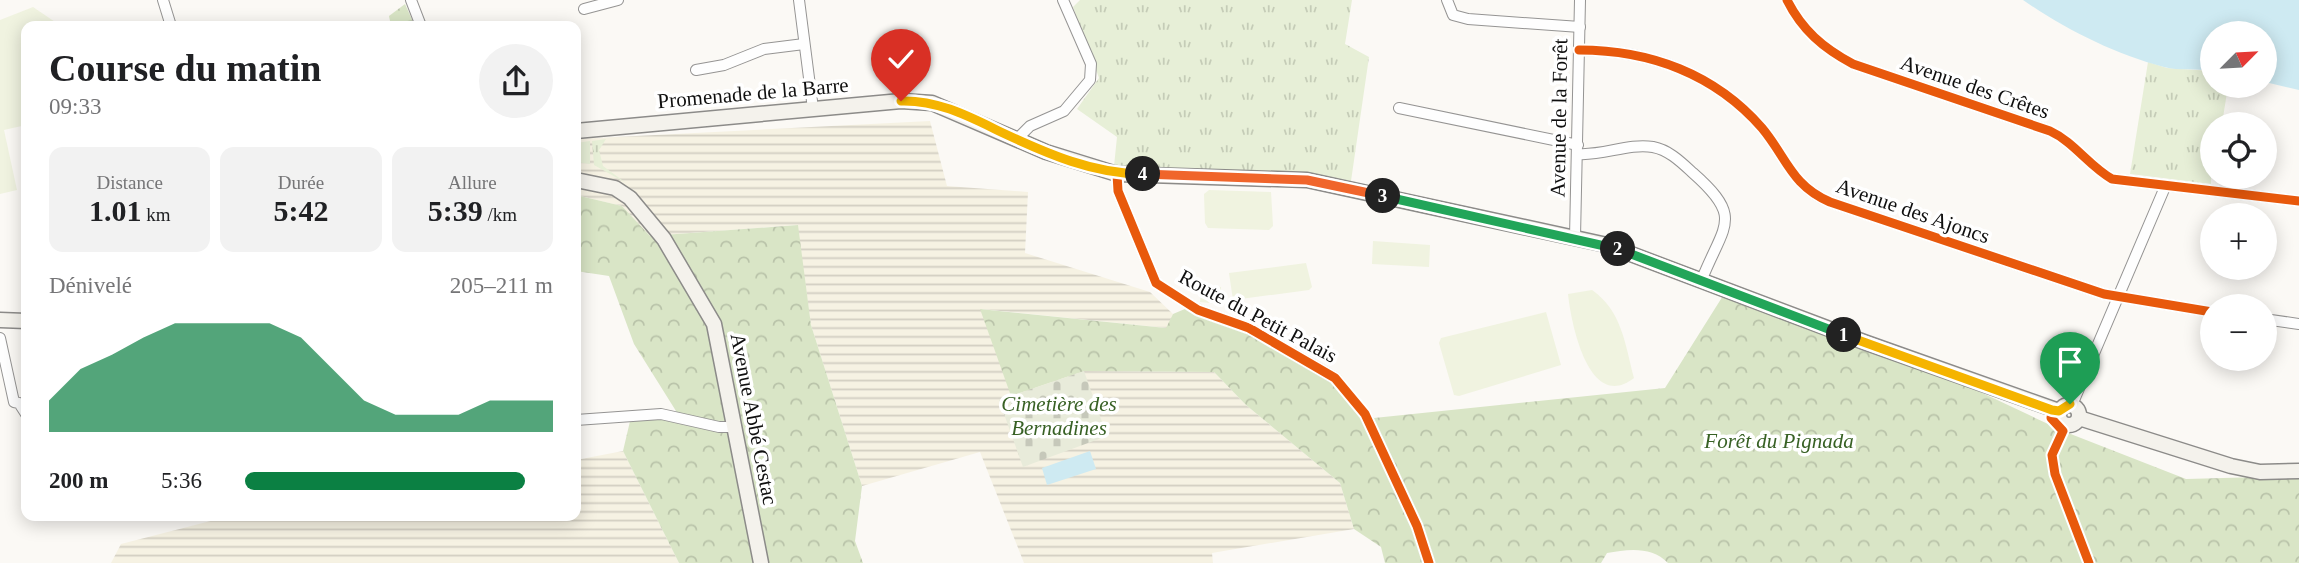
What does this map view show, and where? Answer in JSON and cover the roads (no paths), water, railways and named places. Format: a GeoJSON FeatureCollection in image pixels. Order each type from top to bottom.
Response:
{"type":"FeatureCollection","features":[{"type":"Feature","properties":{"kind":"main road","name":"Promenade de la Barre"},"geometry":{"type":"LineString","coordinates":[[581,131],[918,100],[960,113],[1017,139],[1116,174],[1191,174],[1307,180],[1617,248],[1864,342],[2231,466],[2260,472],[2299,471]]}},
{"type":"Feature","properties":{"kind":"main road","name":"Avenue Abbé Cestac"},"geometry":{"type":"LineString","coordinates":[[581,181],[615,188],[630,198],[664,239],[714,324],[761,563]]}},
{"type":"Feature","properties":{"kind":"main road"},"geometry":{"type":"LineString","coordinates":[[0,320],[21,321]]}},
{"type":"Feature","properties":{"kind":"street"},"geometry":{"type":"LineString","coordinates":[[163,0],[169,21]]}},
{"type":"Feature","properties":{"kind":"street"},"geometry":{"type":"LineString","coordinates":[[411,0],[419,21]]}},
{"type":"Feature","properties":{"kind":"street"},"geometry":{"type":"LineString","coordinates":[[584,9],[618,0]]}},
{"type":"Feature","properties":{"kind":"street"},"geometry":{"type":"LineString","coordinates":[[799,0],[813,109]]}},
{"type":"Feature","properties":{"kind":"street"},"geometry":{"type":"LineString","coordinates":[[1017,139],[1030,127],[1065,111],[1090,80],[1091,64],[1063,0]]}},
{"type":"Feature","properties":{"kind":"street"},"geometry":{"type":"LineString","coordinates":[[1447,0],[1453,15],[1468,19],[1580,27]]}},
{"type":"Feature","properties":{"kind":"street","name":"Avenue de la Forêt"},"geometry":{"type":"LineString","coordinates":[[1575,237],[1580,0]]}},
{"type":"Feature","properties":{"kind":"street","name":"Avenue des Crêtes"},"geometry":{"type":"LineString","coordinates":[[1787,0],[1808,33],[1833,54],[1853,64],[2050,131],[2112,179],[2299,201]]}},
{"type":"Feature","properties":{"kind":"street"},"geometry":{"type":"LineString","coordinates":[[696,70],[724,65],[764,49],[804,44]]}},
{"type":"Feature","properties":{"kind":"street","name":"Avenue des Ajoncs"},"geometry":{"type":"LineString","coordinates":[[1579,50],[1649,58],[1678,65],[1707,81],[1762,129],[1792,175],[1815,196],[2118,297],[2200,310]]}},
{"type":"Feature","properties":{"kind":"street"},"geometry":{"type":"LineString","coordinates":[[1399,108],[1578,149],[1590,156],[1653,147],[1675,156],[1718,195],[1723,204],[1724,226],[1702,279]]}},
{"type":"Feature","properties":{"kind":"street","name":"Route du Petit Palais"},"geometry":{"type":"LineString","coordinates":[[1116,174],[1118,191],[1156,283],[1198,310],[1249,328],[1335,378],[1357,405],[1373,428],[1417,526],[1429,563]]}},
{"type":"Feature","properties":{"kind":"street"},"geometry":{"type":"LineString","coordinates":[[2070,411],[2165,187]]}},
{"type":"Feature","properties":{"kind":"street"},"geometry":{"type":"LineString","coordinates":[[2277,321],[2299,324]]}},
{"type":"Feature","properties":{"kind":"street"},"geometry":{"type":"LineString","coordinates":[[0,338],[14,402],[21,406]]}},
{"type":"Feature","properties":{"kind":"street"},"geometry":{"type":"LineString","coordinates":[[581,420],[661,414],[719,427],[736,427]]}},
{"type":"Feature","properties":{"kind":"water"},"geometry":{"type":"Polygon","coordinates":[[[2023,0],[2299,0],[2299,90],[2277,85],[2277,21],[2200,21],[2200,70],[2170,68],[2145,62],[2090,40],[2023,0]]]}},
{"type":"Feature","properties":{"kind":"water"},"geometry":{"type":"Polygon","coordinates":[[[1090,451],[1096,469],[1047,485],[1042,468],[1090,451]]]}},
{"type":"Feature","properties":{"kind":"park label","name":"Cimetière des Bernadines"},"geometry":{"type":"Point","coordinates":[1059,416]}},
{"type":"Feature","properties":{"kind":"park label","name":"Forêt du Pignada"},"geometry":{"type":"Point","coordinates":[1779,441]}}]}
